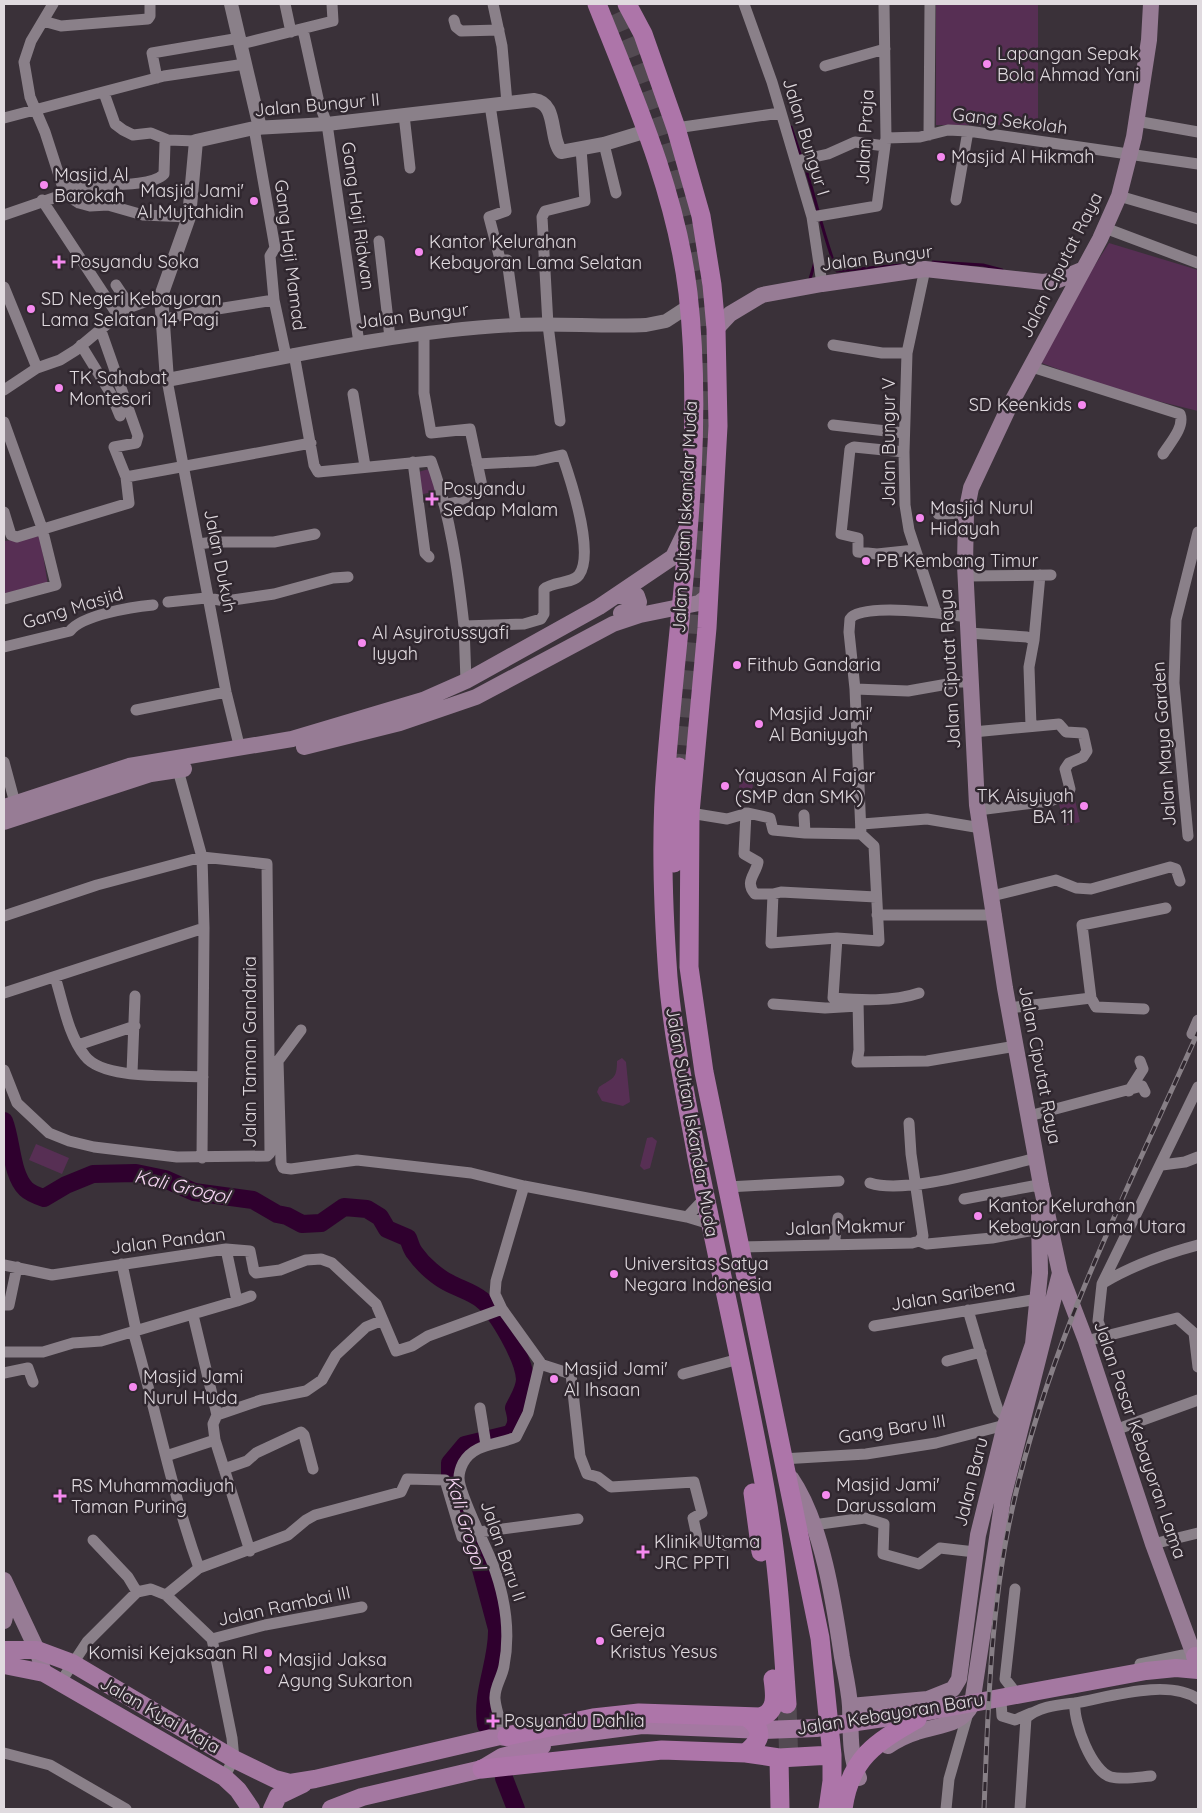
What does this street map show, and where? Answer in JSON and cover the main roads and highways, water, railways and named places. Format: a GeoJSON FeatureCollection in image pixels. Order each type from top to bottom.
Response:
{"type":"FeatureCollection","features":[{"type":"Feature","properties":{"kind":"highway","name":"Jalan Sultan Iskandar Muda"},"geometry":{"type":"LineString","coordinates":[[597,4],[647,131],[674,223],[688,298],[694,432],[680,626],[665,781],[663,838],[672,1023],[710,1224],[749,1404],[771,1523],[787,1704]]}},
{"type":"Feature","properties":{"kind":"highway","name":"Jalan Sultan Iskandar Muda"},"geometry":{"type":"LineString","coordinates":[[618,6],[643,34],[676,128],[701,216],[712,285],[716,332],[718,426],[707,628],[684,810],[666,924]]}},
{"type":"Feature","properties":{"kind":"highway"},"geometry":{"type":"LineString","coordinates":[[688,298],[712,285]]}},
{"type":"Feature","properties":{"kind":"highway"},"geometry":{"type":"LineString","coordinates":[[691,335],[702,329],[716,332]]}},
{"type":"Feature","properties":{"kind":"highway"},"geometry":{"type":"LineString","coordinates":[[680,626],[688,621],[694,621],[707,628]]}},
{"type":"Feature","properties":{"kind":"highway","name":"Jalan Sultan Iskandar Muda"},"geometry":{"type":"LineString","coordinates":[[679,767],[684,810],[681,865],[689,924],[688,967],[701,1056],[820,1638],[832,1754],[832,1781]]}},
{"type":"Feature","properties":{"kind":"highway"},"geometry":{"type":"LineString","coordinates":[[503,1736],[594,1718],[639,1713],[747,1717],[767,1715],[774,1705],[775,1697],[760,1545],[749,1458],[747,1432],[749,1404]]}},
{"type":"Feature","properties":{"kind":"highway"},"geometry":{"type":"LineString","coordinates":[[746,1753],[757,1743],[759,1733],[756,1724],[747,1717]]}},
{"type":"Feature","properties":{"kind":"highway"},"geometry":{"type":"LineString","coordinates":[[842,1809],[848,1781],[860,1759],[875,1744],[924,1723]]}},
{"type":"Feature","properties":{"kind":"highway"},"geometry":{"type":"LineString","coordinates":[[828,1809],[832,1781],[851,1749]]}},
{"type":"Feature","properties":{"kind":"highway"},"geometry":{"type":"LineString","coordinates":[[482,1769],[626,1752],[662,1750],[746,1753],[784,1762],[832,1754]]}},
{"type":"Feature","properties":{"kind":"highway"},"geometry":{"type":"LineString","coordinates":[[780,1809],[784,1762]]}},
{"type":"Feature","properties":{"kind":"highway"},"geometry":{"type":"LineString","coordinates":[[784,1762],[790,1809]]}},
{"type":"Feature","properties":{"kind":"main road","name":"Jalan Ciputat Raya"},"geometry":{"type":"LineString","coordinates":[[1059,1281],[1039,1186],[1037,1158],[1008,1008],[996,915],[978,810],[970,682],[966,513],[971,488],[985,456],[1105,228],[1119,196],[1136,121],[1149,40],[1151,4]]}},
{"type":"Feature","properties":{"kind":"main road","name":"Jalan Bungur"},"geometry":{"type":"LineString","coordinates":[[716,332],[730,314],[762,295],[822,284],[925,270],[1043,282],[1058,280],[1082,270]]}},
{"type":"Feature","properties":{"kind":"main road"},"geometry":{"type":"LineString","coordinates":[[4,822],[134,779],[278,753],[400,723],[466,681],[599,607],[673,557],[687,526]]}},
{"type":"Feature","properties":{"kind":"main road"},"geometry":{"type":"LineString","coordinates":[[599,632],[601,625],[610,618],[631,610],[639,602],[637,596],[616,596]]}},
{"type":"Feature","properties":{"kind":"main road"},"geometry":{"type":"LineString","coordinates":[[9,805],[129,766],[292,739],[427,706],[476,697],[628,618],[699,603],[708,596]]}},
{"type":"Feature","properties":{"kind":"main road","name":"Jalan Baru"},"geometry":{"type":"LineString","coordinates":[[850,1706],[928,1699],[952,1689],[959,1679],[975,1552],[1006,1422],[1033,1344],[1038,1299],[1039,1186]]}},
{"type":"Feature","properties":{"kind":"main road","name":"Jalan Baru"},"geometry":{"type":"LineString","coordinates":[[924,1723],[956,1722],[968,1713],[972,1704],[1003,1498],[1059,1281]]}},
{"type":"Feature","properties":{"kind":"main road","name":"Jalan Pasar Kebayoran Lama"},"geometry":{"type":"LineString","coordinates":[[1059,1281],[1075,1311],[1086,1341],[1153,1544],[1197,1662]]}},
{"type":"Feature","properties":{"kind":"main road","name":"Jalan Sultan Iskandar Muda"},"geometry":{"type":"LineString","coordinates":[[784,1464],[813,1525],[823,1556],[838,1626],[850,1706],[851,1749],[853,1763],[859,1778]]}},
{"type":"Feature","properties":{"kind":"main road"},"geometry":{"type":"LineString","coordinates":[[4,1580],[37,1650],[44,1673]]}},
{"type":"Feature","properties":{"kind":"main road"},"geometry":{"type":"LineString","coordinates":[[4,1597],[7,1608],[4,1622]]}},
{"type":"Feature","properties":{"kind":"main road","name":"Jalan Kyai Maja"},"geometry":{"type":"LineString","coordinates":[[4,1650],[37,1650],[72,1663],[234,1758],[280,1781],[290,1783],[315,1779]]}},
{"type":"Feature","properties":{"kind":"main road","name":"Jalan Kebayoran Baru"},"geometry":{"type":"LineString","coordinates":[[331,1809],[362,1797],[482,1769],[502,1757],[535,1746],[642,1725],[764,1730],[816,1728],[924,1712],[1146,1671],[1176,1668],[1197,1662]]}},
{"type":"Feature","properties":{"kind":"main road","name":"Jalan Kyai Maja"},"geometry":{"type":"LineString","coordinates":[[4,1665],[44,1673],[224,1777],[238,1790],[251,1809]]}},
{"type":"Feature","properties":{"kind":"main road","name":"Jalan Kebayoran Baru"},"geometry":{"type":"LineString","coordinates":[[315,1779],[503,1736],[519,1739],[566,1739],[664,1734],[796,1738],[833,1735],[924,1723],[1151,1678],[1181,1676],[1198,1678]]}},
{"type":"Feature","properties":{"kind":"main road"},"geometry":{"type":"LineString","coordinates":[[851,1809],[859,1778],[882,1750],[915,1732],[924,1723],[924,1706],[928,1699]]}},
{"type":"Feature","properties":{"kind":"main road"},"geometry":{"type":"LineString","coordinates":[[272,1809],[276,1799],[282,1794],[315,1779]]}},
{"type":"Feature","properties":{"kind":"waterway"},"geometry":{"type":"LineString","coordinates":[[791,127],[801,157]]}},
{"type":"Feature","properties":{"kind":"waterway"},"geometry":{"type":"LineString","coordinates":[[804,163],[837,271],[900,265]]}},
{"type":"Feature","properties":{"kind":"waterway"},"geometry":{"type":"LineString","coordinates":[[810,279],[815,262]]}},
{"type":"Feature","properties":{"kind":"waterway"},"geometry":{"type":"LineString","coordinates":[[933,262],[983,265],[1002,270]]}},
{"type":"Feature","properties":{"kind":"waterway","name":"Kali Grogol"},"geometry":{"type":"LineString","coordinates":[[4,1121],[17,1175],[21,1183],[32,1193],[44,1198],[66,1185],[93,1174],[136,1173],[165,1179],[194,1192],[253,1200],[277,1214],[287,1216],[302,1224],[321,1223],[344,1207],[367,1209],[380,1217],[387,1229],[408,1238],[414,1252],[431,1271],[446,1281],[471,1293],[488,1306],[509,1336],[524,1370],[525,1379],[524,1387],[514,1408],[516,1425],[513,1431],[510,1434],[465,1445],[450,1463],[450,1478],[466,1513],[497,1629],[497,1641],[486,1700],[486,1725]]}},
{"type":"Feature","properties":{"kind":"waterway","name":"Kali Grogol"},"geometry":{"type":"LineString","coordinates":[[504,1778],[516,1809]]}},
{"type":"Feature","properties":{"kind":"tunnel"},"geometry":{"type":"LineString","coordinates":[[619,12],[649,86],[674,165],[694,245],[705,323],[706,357],[701,501],[679,767]]}},
{"type":"Feature","properties":{"kind":"tunnel"},"geometry":{"type":"LineString","coordinates":[[787,1704],[789,1766]]}},
{"type":"Feature","properties":{"kind":"railway"},"geometry":{"type":"LineString","coordinates":[[984,1809],[991,1666],[998,1595],[1009,1524],[1024,1460],[1043,1396],[1065,1334],[1116,1212],[1198,1032]]}},
{"type":"Feature","properties":{"kind":"place","name":"Lapangan Sepak Bola Ahmad Yani"},"geometry":{"type":"Point","coordinates":[987,64]}},
{"type":"Feature","properties":{"kind":"place","name":"Masjid Al Hikmah"},"geometry":{"type":"Point","coordinates":[941,157]}},
{"type":"Feature","properties":{"kind":"place","name":"Masjid Al Barokah"},"geometry":{"type":"Point","coordinates":[44,185]}},
{"type":"Feature","properties":{"kind":"place","name":"Masjid Jami' Al Mujtahidin"},"geometry":{"type":"Point","coordinates":[254,201]}},
{"type":"Feature","properties":{"kind":"place","name":"Kantor Kelurahan Kebayoran Lama Selatan"},"geometry":{"type":"Point","coordinates":[419,252]}},
{"type":"Feature","properties":{"kind":"place","name":"Posyandu Soka"},"geometry":{"type":"Point","coordinates":[59,262]}},
{"type":"Feature","properties":{"kind":"place","name":"SD Negeri Kebayoran Lama Selatan 14 Pagi"},"geometry":{"type":"Point","coordinates":[31,309]}},
{"type":"Feature","properties":{"kind":"place","name":"TK Sahabat Montesori"},"geometry":{"type":"Point","coordinates":[59,388]}},
{"type":"Feature","properties":{"kind":"place","name":"SD Keenkids"},"geometry":{"type":"Point","coordinates":[1082,405]}},
{"type":"Feature","properties":{"kind":"place","name":"Posyandu Sedap Malam"},"geometry":{"type":"Point","coordinates":[432,499]}},
{"type":"Feature","properties":{"kind":"place","name":"Masjid Nurul Hidayah"},"geometry":{"type":"Point","coordinates":[920,518]}},
{"type":"Feature","properties":{"kind":"place","name":"PB Kembang Timur"},"geometry":{"type":"Point","coordinates":[866,561]}},
{"type":"Feature","properties":{"kind":"place","name":"Al Asyirotussyafi Iyyah"},"geometry":{"type":"Point","coordinates":[362,643]}},
{"type":"Feature","properties":{"kind":"place","name":"Fithub Gandaria"},"geometry":{"type":"Point","coordinates":[737,665]}},
{"type":"Feature","properties":{"kind":"place","name":"Masjid Jami' Al Baniyyah"},"geometry":{"type":"Point","coordinates":[759,724]}},
{"type":"Feature","properties":{"kind":"place","name":"Yayasan Al Fajar (SMP dan SMK)"},"geometry":{"type":"Point","coordinates":[725,786]}},
{"type":"Feature","properties":{"kind":"place","name":"TK Aisyiyah BA 11"},"geometry":{"type":"Point","coordinates":[1084,806]}},
{"type":"Feature","properties":{"kind":"place","name":"Kantor Kelurahan Kebayoran Lama Utara"},"geometry":{"type":"Point","coordinates":[978,1216]}},
{"type":"Feature","properties":{"kind":"place","name":"Universitas Satya Negara Indonesia"},"geometry":{"type":"Point","coordinates":[614,1274]}},
{"type":"Feature","properties":{"kind":"place","name":"Masjid Jami' Al Ihsaan"},"geometry":{"type":"Point","coordinates":[554,1379]}},
{"type":"Feature","properties":{"kind":"place","name":"Masjid Jami Nurul Huda"},"geometry":{"type":"Point","coordinates":[133,1387]}},
{"type":"Feature","properties":{"kind":"place","name":"Masjid Jami' Darussalam"},"geometry":{"type":"Point","coordinates":[826,1495]}},
{"type":"Feature","properties":{"kind":"place","name":"RS Muhammadiyah Taman Puring"},"geometry":{"type":"Point","coordinates":[60,1496]}},
{"type":"Feature","properties":{"kind":"place","name":"Klinik Utama JRC PPTI"},"geometry":{"type":"Point","coordinates":[643,1552]}},
{"type":"Feature","properties":{"kind":"place","name":"Gereja Kristus Yesus"},"geometry":{"type":"Point","coordinates":[600,1641]}},
{"type":"Feature","properties":{"kind":"place","name":"Komisi Kejaksaan RI"},"geometry":{"type":"Point","coordinates":[268,1653]}},
{"type":"Feature","properties":{"kind":"place","name":"Masjid Jaksa Agung Sukarton"},"geometry":{"type":"Point","coordinates":[268,1670]}},
{"type":"Feature","properties":{"kind":"place","name":"Posyandu Dahlia"},"geometry":{"type":"Point","coordinates":[493,1721]}}]}
